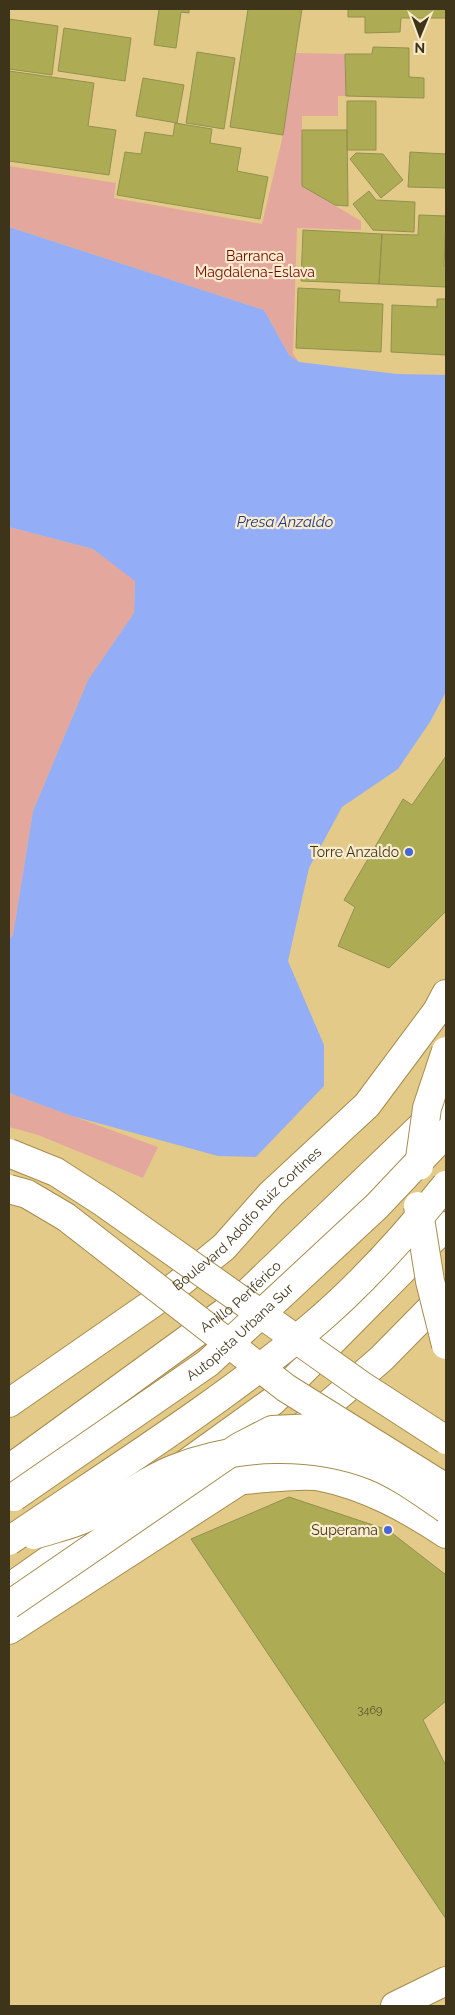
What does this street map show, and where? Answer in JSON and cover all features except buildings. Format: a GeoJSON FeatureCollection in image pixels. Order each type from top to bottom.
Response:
{"type":"FeatureCollection","features":[{"type":"Feature","properties":{"kind":"main road","name":"Boulevard Adolfo Ruiz Cortines"},"geometry":{"type":"LineString","coordinates":[[9,1403],[133,1315],[166,1294],[224,1247],[271,1194],[367,1105],[437,1011],[446,994]]}},
{"type":"Feature","properties":{"kind":"main road"},"geometry":{"type":"LineString","coordinates":[[446,1051],[427,1108],[419,1151],[417,1197],[430,1282],[446,1345]]}},
{"type":"Feature","properties":{"kind":"main road","name":"Anillo Periférico"},"geometry":{"type":"LineString","coordinates":[[9,1469],[236,1304],[435,1113],[446,1096]]}},
{"type":"Feature","properties":{"kind":"main road","name":"Autopista Urbana Sur"},"geometry":{"type":"LineString","coordinates":[[9,1500],[208,1362],[377,1206],[446,1133]]}},
{"type":"Feature","properties":{"kind":"main road"},"geometry":{"type":"LineString","coordinates":[[9,1153],[56,1172],[104,1203],[361,1385],[446,1440]]}},
{"type":"Feature","properties":{"kind":"main road"},"geometry":{"type":"LineString","coordinates":[[9,1542],[252,1374],[312,1326],[369,1273],[411,1228],[446,1185]]}},
{"type":"Feature","properties":{"kind":"main road"},"geometry":{"type":"LineString","coordinates":[[9,1189],[27,1194],[66,1217],[286,1388],[446,1488]]}},
{"type":"Feature","properties":{"kind":"main road"},"geometry":{"type":"LineString","coordinates":[[9,1588],[273,1400],[379,1296],[446,1226]]}},
{"type":"Feature","properties":{"kind":"main road"},"geometry":{"type":"LineString","coordinates":[[379,1296],[446,1253]]}},
{"type":"Feature","properties":{"kind":"main road"},"geometry":{"type":"LineString","coordinates":[[9,1630],[241,1480],[381,1358],[446,1293]]}},
{"type":"Feature","properties":{"kind":"main road"},"geometry":{"type":"LineString","coordinates":[[9,1382],[73,1341],[133,1315]]}},
{"type":"Feature","properties":{"kind":"main road"},"geometry":{"type":"LineString","coordinates":[[9,1605],[239,1447],[272,1430],[315,1428],[360,1436]]}},
{"type":"Feature","properties":{"kind":"main road"},"geometry":{"type":"LineString","coordinates":[[9,1542],[88,1518],[123,1496],[174,1469],[251,1451],[301,1450],[342,1455],[376,1467],[446,1509]]}},
{"type":"Feature","properties":{"kind":"main road"},"geometry":{"type":"LineString","coordinates":[[241,1480],[320,1476],[375,1494],[410,1510],[446,1534]]}},
{"type":"Feature","properties":{"kind":"main road"},"geometry":{"type":"LineString","coordinates":[[395,2006],[446,1981]]}},
{"type":"Feature","properties":{"kind":"green space","name":"Barranca Magdalena-Eslava"},"geometry":{"type":"Polygon","coordinates":[[[296,53],[345,54],[346,96],[338,96],[338,116],[302,116],[302,186],[361,221],[361,230],[297,228],[293,354],[299,362],[289,355],[264,310],[9,227],[9,166],[116,183],[114,198],[262,224],[283,135],[296,53]]]}},
{"type":"Feature","properties":{"kind":"green space"},"geometry":{"type":"Polygon","coordinates":[[[9,527],[93,549],[135,580],[134,613],[88,680],[33,811],[13,935],[9,939],[9,527]]]}},
{"type":"Feature","properties":{"kind":"green space"},"geometry":{"type":"Polygon","coordinates":[[[9,1093],[158,1147],[143,1178],[38,1135],[9,1127],[9,1093]]]}},
{"type":"Feature","properties":{"kind":"water","name":"Presa Anzaldo"},"geometry":{"type":"Polygon","coordinates":[[[9,227],[264,310],[289,355],[299,362],[397,374],[446,375],[446,692],[430,722],[398,769],[342,807],[309,868],[288,961],[324,1045],[324,1086],[256,1157],[218,1156],[72,1116],[9,1093],[9,939],[13,935],[33,811],[88,680],[134,613],[135,581],[93,549],[9,527],[9,227]]]}},
{"type":"Feature","properties":{"kind":"place","name":"Torre Anzaldo"},"geometry":{"type":"Point","coordinates":[409,852]}},
{"type":"Feature","properties":{"kind":"place","name":"Superama"},"geometry":{"type":"Point","coordinates":[388,1530]}}]}
